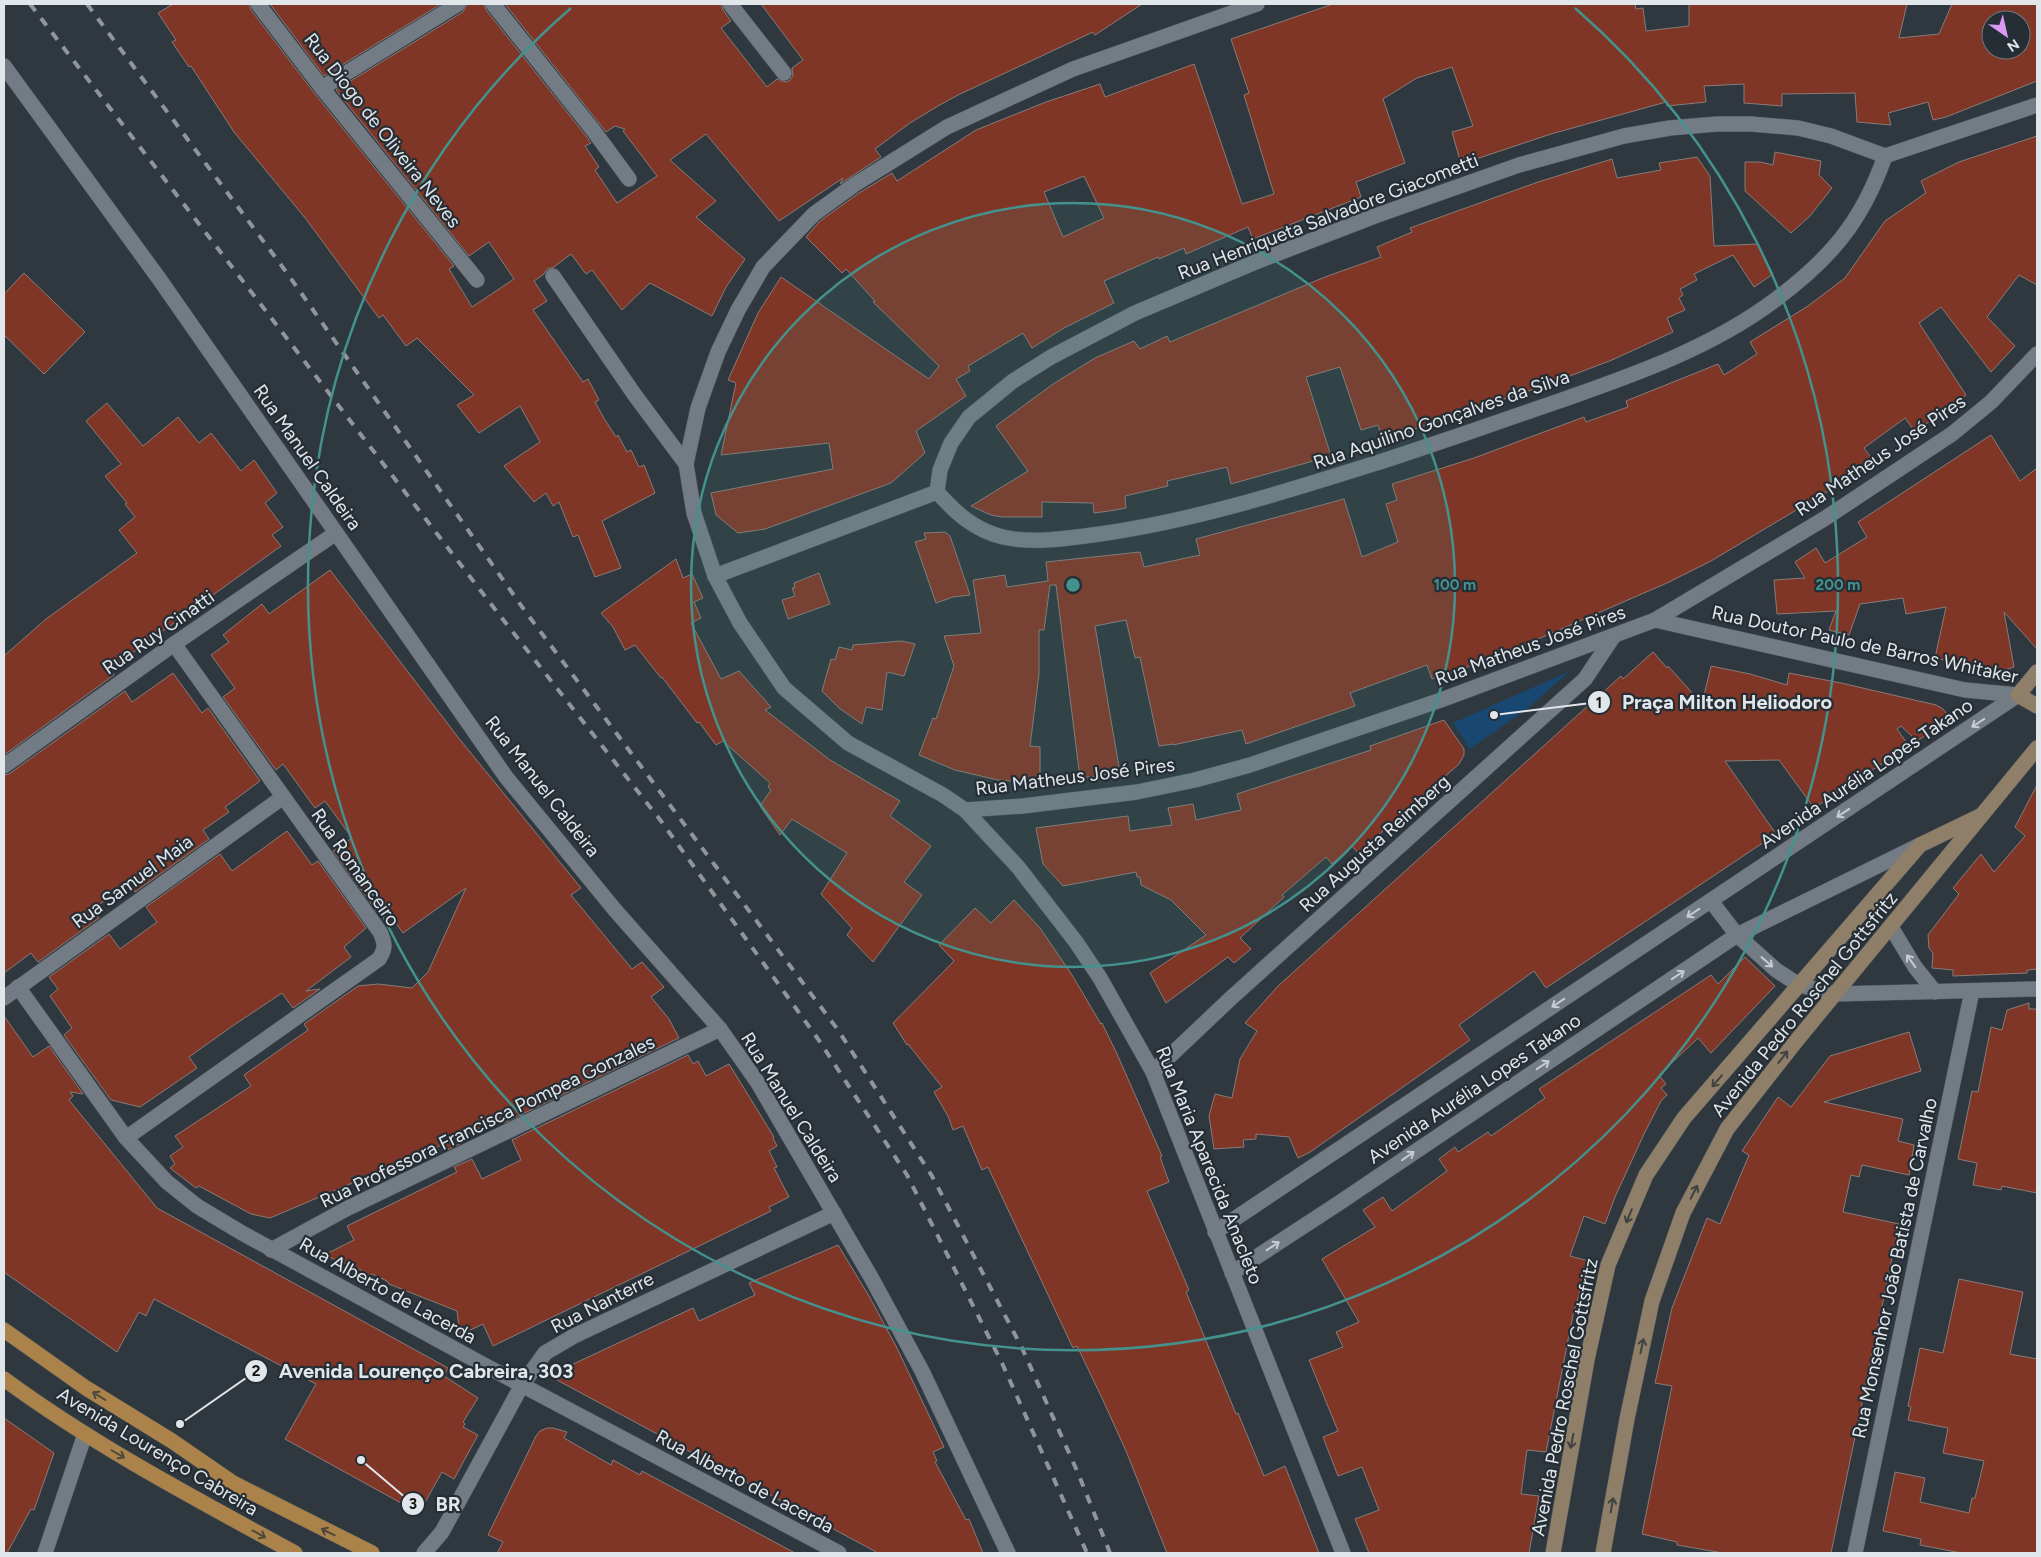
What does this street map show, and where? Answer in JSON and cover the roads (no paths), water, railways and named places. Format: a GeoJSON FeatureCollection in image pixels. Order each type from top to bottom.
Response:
{"type":"FeatureCollection","features":[{"type":"Feature","properties":{"kind":"main road","name":"Avenida Lourenço Cabreira"},"geometry":{"type":"LineString","coordinates":[[4,1330],[86,1388],[172,1441],[233,1483],[372,1553]]}},
{"type":"Feature","properties":{"kind":"main road","name":"Avenida Lourenço Cabreira"},"geometry":{"type":"LineString","coordinates":[[4,1379],[85,1434],[186,1494],[295,1553]]}},
{"type":"Feature","properties":{"kind":"street","name":"Rua Diogo de Oliveira Neves"},"geometry":{"type":"LineString","coordinates":[[258,4],[322,88],[477,280]]}},
{"type":"Feature","properties":{"kind":"street"},"geometry":{"type":"LineString","coordinates":[[322,88],[458,4]]}},
{"type":"Feature","properties":{"kind":"street"},"geometry":{"type":"LineString","coordinates":[[493,4],[592,130],[628,180]]}},
{"type":"Feature","properties":{"kind":"street"},"geometry":{"type":"LineString","coordinates":[[730,4],[784,73]]}},
{"type":"Feature","properties":{"kind":"street"},"geometry":{"type":"LineString","coordinates":[[686,464],[698,408],[718,352],[738,310],[763,268],[814,214],[854,185],[947,127],[1073,69],[1256,4]]}},
{"type":"Feature","properties":{"kind":"street","name":"Rua Manuel Caldeira"},"geometry":{"type":"LineString","coordinates":[[4,66],[160,280],[506,777],[615,910],[720,1029],[758,1083],[834,1213],[922,1371],[1008,1553]]}},
{"type":"Feature","properties":{"kind":"street"},"geometry":{"type":"LineString","coordinates":[[1885,156],[2037,105]]}},
{"type":"Feature","properties":{"kind":"street","name":"Rua Henriqueta Salvadore Giacometti"},"geometry":{"type":"LineString","coordinates":[[936,492],[940,470],[950,444],[969,417],[1013,381],[1051,357],[1135,313],[1258,261],[1375,216],[1519,165],[1624,136],[1670,128],[1717,124],[1751,124],[1798,128],[1831,136],[1885,156]]}},
{"type":"Feature","properties":{"kind":"street","name":"Rua Aquilino Gonçalves da Silva"},"geometry":{"type":"LineString","coordinates":[[936,492],[968,523],[1002,536],[1033,540],[1082,536],[1139,528],[1298,488],[1452,438],[1615,381],[1707,342],[1774,300],[1820,262],[1842,239],[1860,212],[1874,185],[1885,156]]}},
{"type":"Feature","properties":{"kind":"street","name":"Rua Maria Aparecida Anacleto"},"geometry":{"type":"LineString","coordinates":[[553,276],[634,394],[686,464],[694,513],[715,576],[740,623],[784,688],[848,743],[943,795],[965,810],[1018,867],[1076,942],[1100,978],[1153,1072],[1343,1553]]}},
{"type":"Feature","properties":{"kind":"street","name":"Rua Matheus José Pires"},"geometry":{"type":"LineString","coordinates":[[965,810],[1024,806],[1137,792],[1195,780],[1250,765],[1441,700],[1655,620],[1824,519],[1952,434],[1992,402],[2037,354]]}},
{"type":"Feature","properties":{"kind":"street"},"geometry":{"type":"LineString","coordinates":[[715,576],[936,492]]}},
{"type":"Feature","properties":{"kind":"street","name":"Rua Ruy Cinatti"},"geometry":{"type":"LineString","coordinates":[[4,766],[174,644],[336,533]]}},
{"type":"Feature","properties":{"kind":"street","name":"Rua Doutor Paulo de Barros Whitaker"},"geometry":{"type":"LineString","coordinates":[[1655,620],[1965,690],[2018,695],[2037,706]]}},
{"type":"Feature","properties":{"kind":"street","name":"Rua Augusta Reimberg"},"geometry":{"type":"LineString","coordinates":[[1153,1072],[1265,967],[1585,679],[1613,637]]}},
{"type":"Feature","properties":{"kind":"street","name":"Rua Romanceiro"},"geometry":{"type":"LineString","coordinates":[[126,1138],[379,958],[385,950],[385,942],[380,932],[174,644]]}},
{"type":"Feature","properties":{"kind":"street","name":"Avenida Aurélia Lopes Takano"},"geometry":{"type":"LineString","coordinates":[[1215,1232],[2018,695],[2037,672]]}},
{"type":"Feature","properties":{"kind":"street","name":"Avenida Aurélia Lopes Takano"},"geometry":{"type":"LineString","coordinates":[[1232,1273],[1737,935],[1983,814],[2037,748]]}},
{"type":"Feature","properties":{"kind":"street","name":"Rua Samuel Maia"},"geometry":{"type":"LineString","coordinates":[[4,998],[283,797]]}},
{"type":"Feature","properties":{"kind":"street","name":"Avenida Pedro Roschel Gottsfritz"},"geometry":{"type":"LineString","coordinates":[[1603,1553],[1627,1419],[1652,1301],[1684,1214],[1727,1130],[1797,1040],[1983,814]]}},
{"type":"Feature","properties":{"kind":"street","name":"Avenida Pedro Roschel Gottsfritz"},"geometry":{"type":"LineString","coordinates":[[1552,1553],[1585,1370],[1608,1265],[1646,1175],[1684,1118],[1920,845]]}},
{"type":"Feature","properties":{"kind":"street"},"geometry":{"type":"LineString","coordinates":[[1710,902],[1737,935],[1776,970],[1800,984],[1836,994],[2037,989]]}},
{"type":"Feature","properties":{"kind":"street"},"geometry":{"type":"LineString","coordinates":[[1891,927],[1915,966],[1935,992]]}},
{"type":"Feature","properties":{"kind":"street","name":"Rua Alberto de Lacerda"},"geometry":{"type":"LineString","coordinates":[[18,988],[126,1138],[167,1182],[197,1206],[271,1250],[839,1553]]}},
{"type":"Feature","properties":{"kind":"street","name":"Rua Monsenhor João Batista de Carvalho"},"geometry":{"type":"LineString","coordinates":[[1855,1553],[1972,991]]}},
{"type":"Feature","properties":{"kind":"street","name":"Rua Professora Francisca Pompea Gonzales"},"geometry":{"type":"LineString","coordinates":[[271,1250],[348,1208],[720,1029]]}},
{"type":"Feature","properties":{"kind":"street","name":"Rua Nanterre"},"geometry":{"type":"LineString","coordinates":[[424,1553],[442,1532],[522,1385],[545,1354],[574,1336],[834,1213]]}},
{"type":"Feature","properties":{"kind":"street"},"geometry":{"type":"LineString","coordinates":[[45,1553],[85,1434]]}},
{"type":"Feature","properties":{"kind":"railway"},"geometry":{"type":"LineString","coordinates":[[30,4],[494,608],[661,821],[818,1039],[907,1175],[1002,1363],[1087,1553]]}},
{"type":"Feature","properties":{"kind":"railway"},"geometry":{"type":"LineString","coordinates":[[87,4],[287,273],[525,611],[838,1030],[932,1176],[1022,1348],[1078,1473],[1110,1553]]}},
{"type":"Feature","properties":{"kind":"place","name":"Praça Milton Heliodoro"},"geometry":{"type":"Point","coordinates":[1494,715]}},
{"type":"Feature","properties":{"kind":"place","name":"Avenida Lourenço Cabreira, 303"},"geometry":{"type":"Point","coordinates":[180,1424]}},
{"type":"Feature","properties":{"kind":"place","name":"BR"},"geometry":{"type":"Point","coordinates":[361,1460]}}]}
